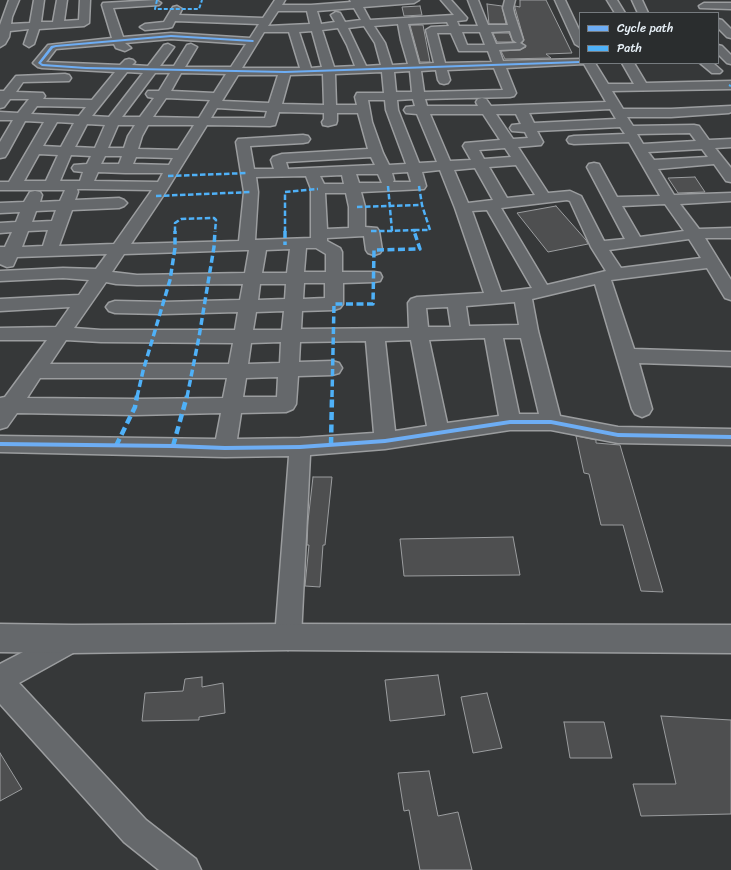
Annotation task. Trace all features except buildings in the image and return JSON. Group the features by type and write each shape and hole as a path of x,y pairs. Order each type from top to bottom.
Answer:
{"main road":[{"path":"0,638 731,639"}],"street":[{"path":"14,0 2,30 58,24 84,23 94,4"},
{"path":"30,44 35,26 39,0"},
{"path":"58,24 62,0"},
{"path":"199,82 207,71 286,18 312,12 335,12 376,3 414,0"},
{"path":"446,0 462,18 457,34 479,94 544,198"},
{"path":"329,77 360,76 448,95 510,93 483,29 473,0"},
{"path":"510,0 508,8 513,28 520,46 530,64"},
{"path":"560,0 576,26 579,40"},
{"path":"612,0 619,12"},
{"path":"637,0 643,12"},
{"path":"94,4 156,3"},
{"path":"376,3 389,22 404,30 431,30"},
{"path":"94,4 116,35 122,47 139,45 177,36 221,39 255,38"},
{"path":"318,189 419,186 414,168 392,110 378,38 367,23 358,6"},
{"path":"704,6 731,6"},
{"path":"199,9 235,15 285,72 307,72 344,82"},
{"path":"312,12 318,28 329,77 331,120 330,122 313,122"},
{"path":"335,12 367,23 389,22"},
{"path":"335,12 318,28 293,29 255,38 164,52 132,93 113,121 86,136 67,151 59,168 30,206 22,227 6,252 0,277 55,273 102,275 116,279 137,280 374,277"},
{"path":"335,12 360,76 362,103 376,153 384,169 388,186"},
{"path":"117,57 139,45 168,25 175,14 208,19 235,15"},
{"path":"221,39 235,15"},
{"path":"197,37 208,19"},
{"path":"719,23 731,35"},
{"path":"457,34 483,29 513,28"},
{"path":"293,29 307,72"},
{"path":"378,38 404,30 431,30 457,34 491,47 520,46"},
{"path":"404,30 415,68 422,110 444,166 463,208 494,298"},
{"path":"431,30 442,67 451,111"},
{"path":"198,58 184,58 139,45 116,35 92,43 54,46 39,63 42,65 65,67 151,70 199,82"},
{"path":"199,82 255,38"},
{"path":"4,410 35,371 83,300 121,248 203,122 255,38"},
{"path":"99,151 86,136 83,119 114,80 125,69 139,45"},
{"path":"125,169 135,136 191,48"},
{"path":"719,49 727,57"},
{"path":"243,142 274,140 301,124 330,110 362,103 387,82 415,68 442,67 470,72 498,65 579,62"},
{"path":"590,64 622,116 670,200 694,234 731,294"},
{"path":"629,64 642,87"},
{"path":"707,64 716,71"},
{"path":"0,154 6,133 22,117 65,67"},
{"path":"95,104 2,98 12,80 23,78 142,81 207,71"},
{"path":"730,110 704,85 695,72 731,71"},
{"path":"274,140 270,122 285,72"},
{"path":"635,74 648,74"},
{"path":"418,89 444,82 459,82"},
{"path":"642,87 731,85"},
{"path":"668,86 676,100 686,112"},
{"path":"543,292 496,204 470,146 555,141 622,116 642,87"},
{"path":"106,91 163,94 274,108 301,124 312,172 318,189 320,239 334,252 334,304 115,307"},
{"path":"654,100 681,129"},
{"path":"392,110 521,110 622,116 681,129 694,129 723,162 731,178"},
{"path":"521,110 536,142"},
{"path":"501,129 530,128 622,116 730,110"},
{"path":"0,116 143,122 270,122"},
{"path":"622,116 706,144 731,143"},
{"path":"5,189 35,150 52,119"},
{"path":"225,448 252,279 251,192 243,142 242,122"},
{"path":"6,133 135,136"},
{"path":"401,135 432,134"},
{"path":"35,150 182,154"},
{"path":"50,250 66,204 92,168 99,151"},
{"path":"282,173 278,160 279,158 308,155 376,153"},
{"path":"343,154 353,187 356,206 357,232"},
{"path":"248,173 414,168 520,161"},
{"path":"649,165 723,162"},
{"path":"594,167 599,247 609,276 627,356 642,409"},
{"path":"59,168 172,169"},
{"path":"5,189 80,184 162,186"},
{"path":"463,208 570,195 596,199 670,200 731,197"},
{"path":"596,199 635,242"},
{"path":"0,208 66,204 119,203"},
{"path":"0,228 58,225"},
{"path":"6,252 298,244 357,232 371,231 374,250"},
{"path":"599,247 694,234 731,233"},
{"path":"4,410 286,404 298,244"},
{"path":"438,432 419,334 416,303 523,296 609,276 712,262"},
{"path":"523,296 529,331 551,422"},
{"path":"0,305 83,300"},
{"path":"456,301 461,333"},
{"path":"0,334 62,333 101,336 291,336 529,331"},
{"path":"493,332 510,422"},
{"path":"375,335 385,441"},
{"path":"627,356 731,358"},
{"path":"35,371 238,371 289,368 332,368"},
{"path":"0,444 225,448 300,447 385,441 510,422 551,422 618,435 731,437"},
{"path":"288,638 300,447"},
{"path":"0,679 73,639"},
{"path":"0,683 135,831 184,870"}],"marked path":[{"path":"157,0 155,9 199,9 202,0"},
{"path":"168,176 248,173"},
{"path":"331,445 334,304 373,304 374,250 420,249 414,230 392,231 388,186"},
{"path":"414,230 430,230 422,205 419,186"},
{"path":"285,245 285,192 318,189"},
{"path":"156,196 251,192"},
{"path":"357,207 422,205"},
{"path":"116,446 135,407 143,371 170,280 175,248 175,223 181,219 214,218 216,220 214,247 199,337 185,406 173,446"},
{"path":"371,231 392,231"}],"cycle path":[{"path":"253,41 171,36 56,46 52,47 39,63 42,65 86,68 285,72 579,62"},
{"path":"0,444 225,448 300,447 385,441 510,422 551,422 618,435 731,437"}]}
